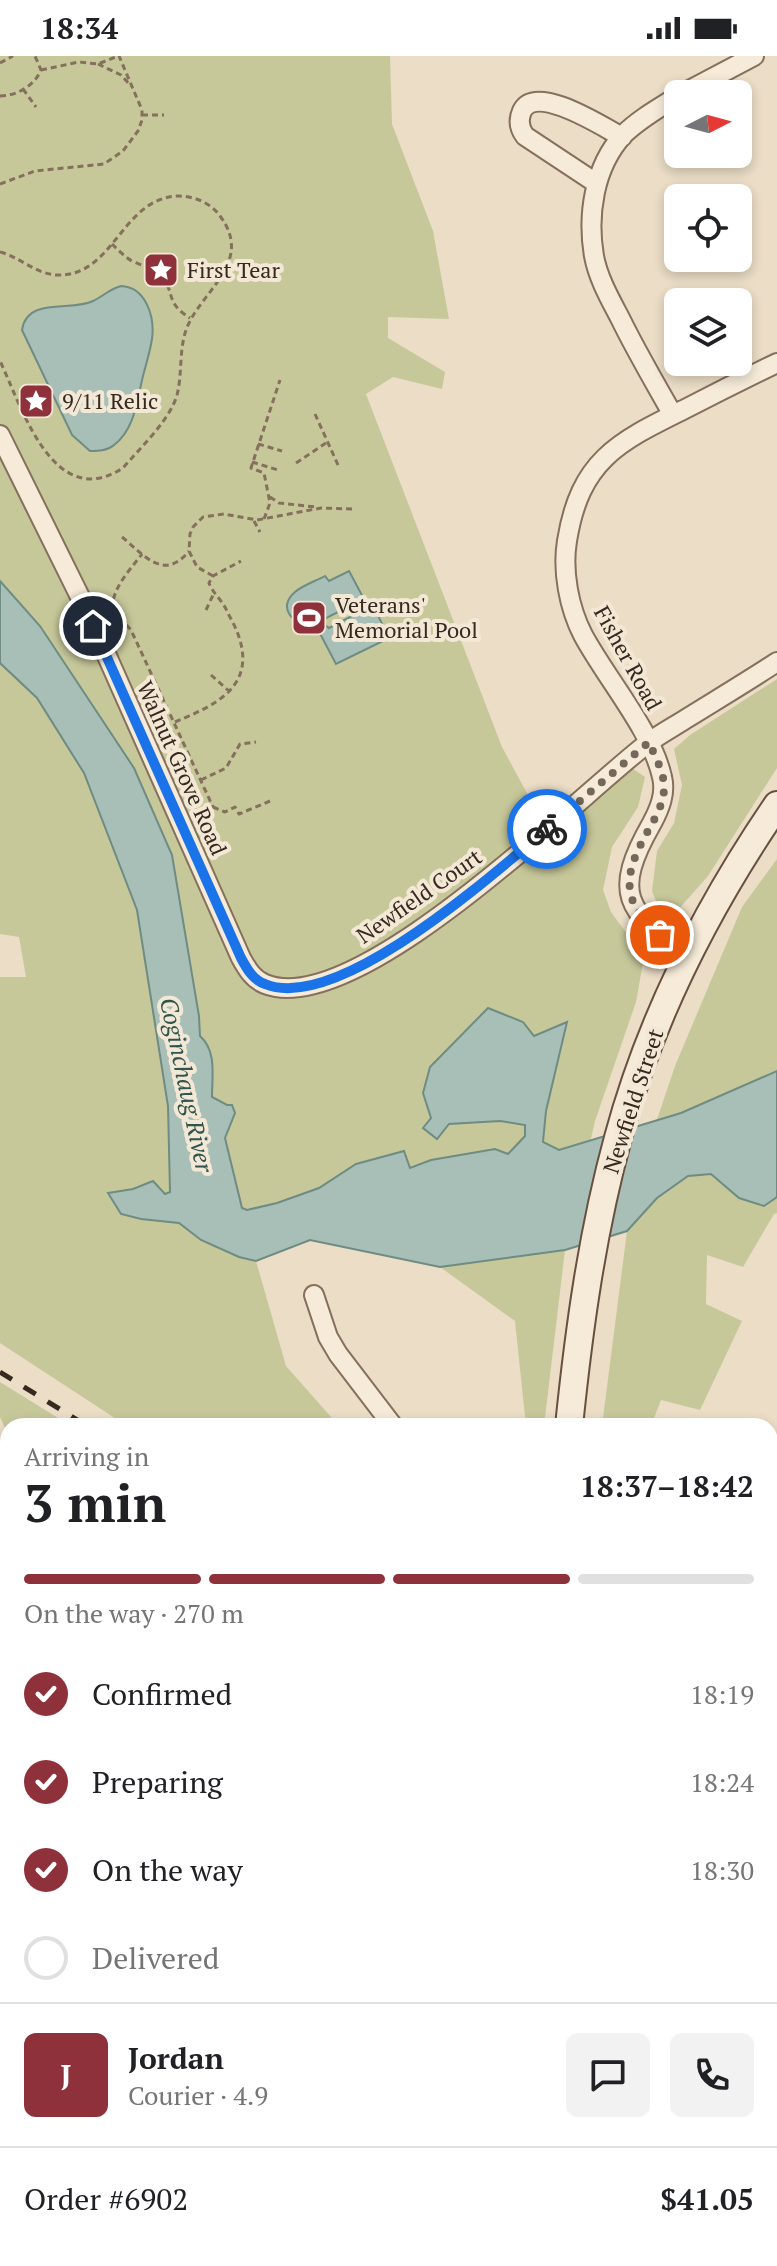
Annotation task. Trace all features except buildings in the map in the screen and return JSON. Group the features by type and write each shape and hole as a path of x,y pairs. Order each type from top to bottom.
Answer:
{"main road":[{"name":"Newfield Street","path":"570,1418 579,1331 601,1204 641,1064 688,955 722,892 777,805"}],"street":[{"path":"708,80 754,56"},
{"path":"596,183 525,136 519,123 523,110 536,102 556,103 622,137"},
{"path":"664,105 640,120 622,137 607,159 596,183 593,234 594,257 600,276 673,415"},
{"name":"Fisher Road","path":"688,955 646,922 634,904 628,887 635,853 657,813 664,789 661,771 649,742 581,632 568,589 565,548 574,508 593,471 622,442 777,363"},
{"name":"Walnut Grove Road","path":"0,435 93,626 241,958 251,975 265,984"},
{"name":"Newfield Court","path":"265,984 287,989 306,987 328,981 383,953 486,881 649,742 777,662"},
{"path":"314,1295 319,1316 333,1345 387,1418"}],"path":[{"path":"0,63 13,56"},
{"path":"0,96 23,89 37,78 41,70 35,56"},
{"path":"0,184 35,171 104,164 133,141 142,115 140,97 118,56 98,64"},
{"path":"41,70 79,62 98,64 121,75 140,97"},
{"path":"23,89 36,107"},
{"path":"142,115 164,115"},
{"path":"0,252 41,272 64,275 80,272 105,254 139,212 164,198 185,196 196,198 218,213 230,237 231,247 228,266 192,318 183,344 174,403 123,468 105,477 74,477 56,464 40,445 0,361"},
{"path":"112,244 128,258 151,267 163,276 174,305 192,318"},
{"path":"264,519 270,497 263,471 251,468 280,380"},
{"path":"315,414 338,465"},
{"path":"296,463 328,442"},
{"path":"258,444 282,451"},
{"path":"252,462 278,470"},
{"path":"270,497 279,503 352,509"},
{"path":"213,576 197,567 189,551 190,534 203,517 216,513 254,520 321,508"},
{"path":"254,520 260,532"},
{"path":"122,537 153,562 163,566 174,563 189,551"},
{"path":"112,619 111,602 115,591 142,554"},
{"path":"174,722 208,708 230,691 240,672 242,651 238,633 220,597 209,583 213,576 241,561"},
{"path":"206,610 214,593"},
{"path":"93,626 121,619 131,630 213,807"},
{"path":"211,675 230,691"},
{"path":"201,780 226,768 240,744 256,742"},
{"path":"204,810 213,807 225,812 235,807 239,814 270,801"}],"green space":[{"path":"0,56 390,56 392,124 433,231 449,319 388,317 388,338 445,372 442,389 393,377 366,394 502,747 542,821 617,758 645,777 638,807 612,847 603,890 611,912 644,957 636,1002 595,1121 565,1250 545,1418 525,1418 515,1321 440,1267 310,1240 256,1261 286,1366 332,1418 115,1418 0,1343 0,977 26,977 19,937 0,934"},
{"path":"777,679 777,768 708,876 669,920 659,908 652,891 657,851 674,823 682,785 674,749 690,735"},
{"path":"777,859 777,1213 743,1267 707,1255 706,1304 742,1321 700,1410 661,1400 654,1418 603,1418 627,1231 641,1167 675,1066 742,907"},
{"path":"0,1382 58,1418 0,1418"}],"water":[{"path":"121,286 143,297 152,322 151,344 127,431 111,447 90,451 72,435 22,330 26,319 41,309 84,304"},
{"name":"Veterans' Memorial Pool","path":"349,571 364,599 325,619 325,625 329,628 373,605 389,638 336,664 315,624 300,623 294,619 287,610 287,604 295,592 306,585 325,576 329,581"},
{"name":"Coginchaug River","path":"0,581 40,626 134,768 172,855 200,1036 211,1056 212,1097 232,1105 235,1113 225,1138 242,1208 247,1210 277,1203 319,1188 356,1164 404,1151 410,1168 431,1160 495,1149 508,1154 525,1136 525,1125 500,1121 449,1124 437,1139 423,1128 431,1118 423,1093 430,1067 488,1008 523,1022 534,1036 567,1022 546,1111 543,1142 559,1150 681,1113 777,1071 777,1197 764,1206 739,1198 711,1174 688,1176 657,1198 627,1231 565,1250 440,1267 310,1240 256,1261 201,1240 179,1223 121,1214 108,1193 133,1189 153,1181 165,1194 170,1192 168,1106 137,910 84,773 37,698 0,663"}],"railway":[{"path":"0,1372 74,1418"}],"way so far":[{"path":"547,829 649,742 661,771 663,797 635,853 628,887 634,904 646,922 660,935"}],"place":[{"name":"First Tear","path":"161,270"},
{"name":"9/11 Relic","path":"36,401"},
{"name":"Veterans' Memorial Pool","path":"309,618"}],"route":[{"path":"93,626 241,958 251,975 265,984 287,989 306,987 355,969 452,907 547,829"}]}
